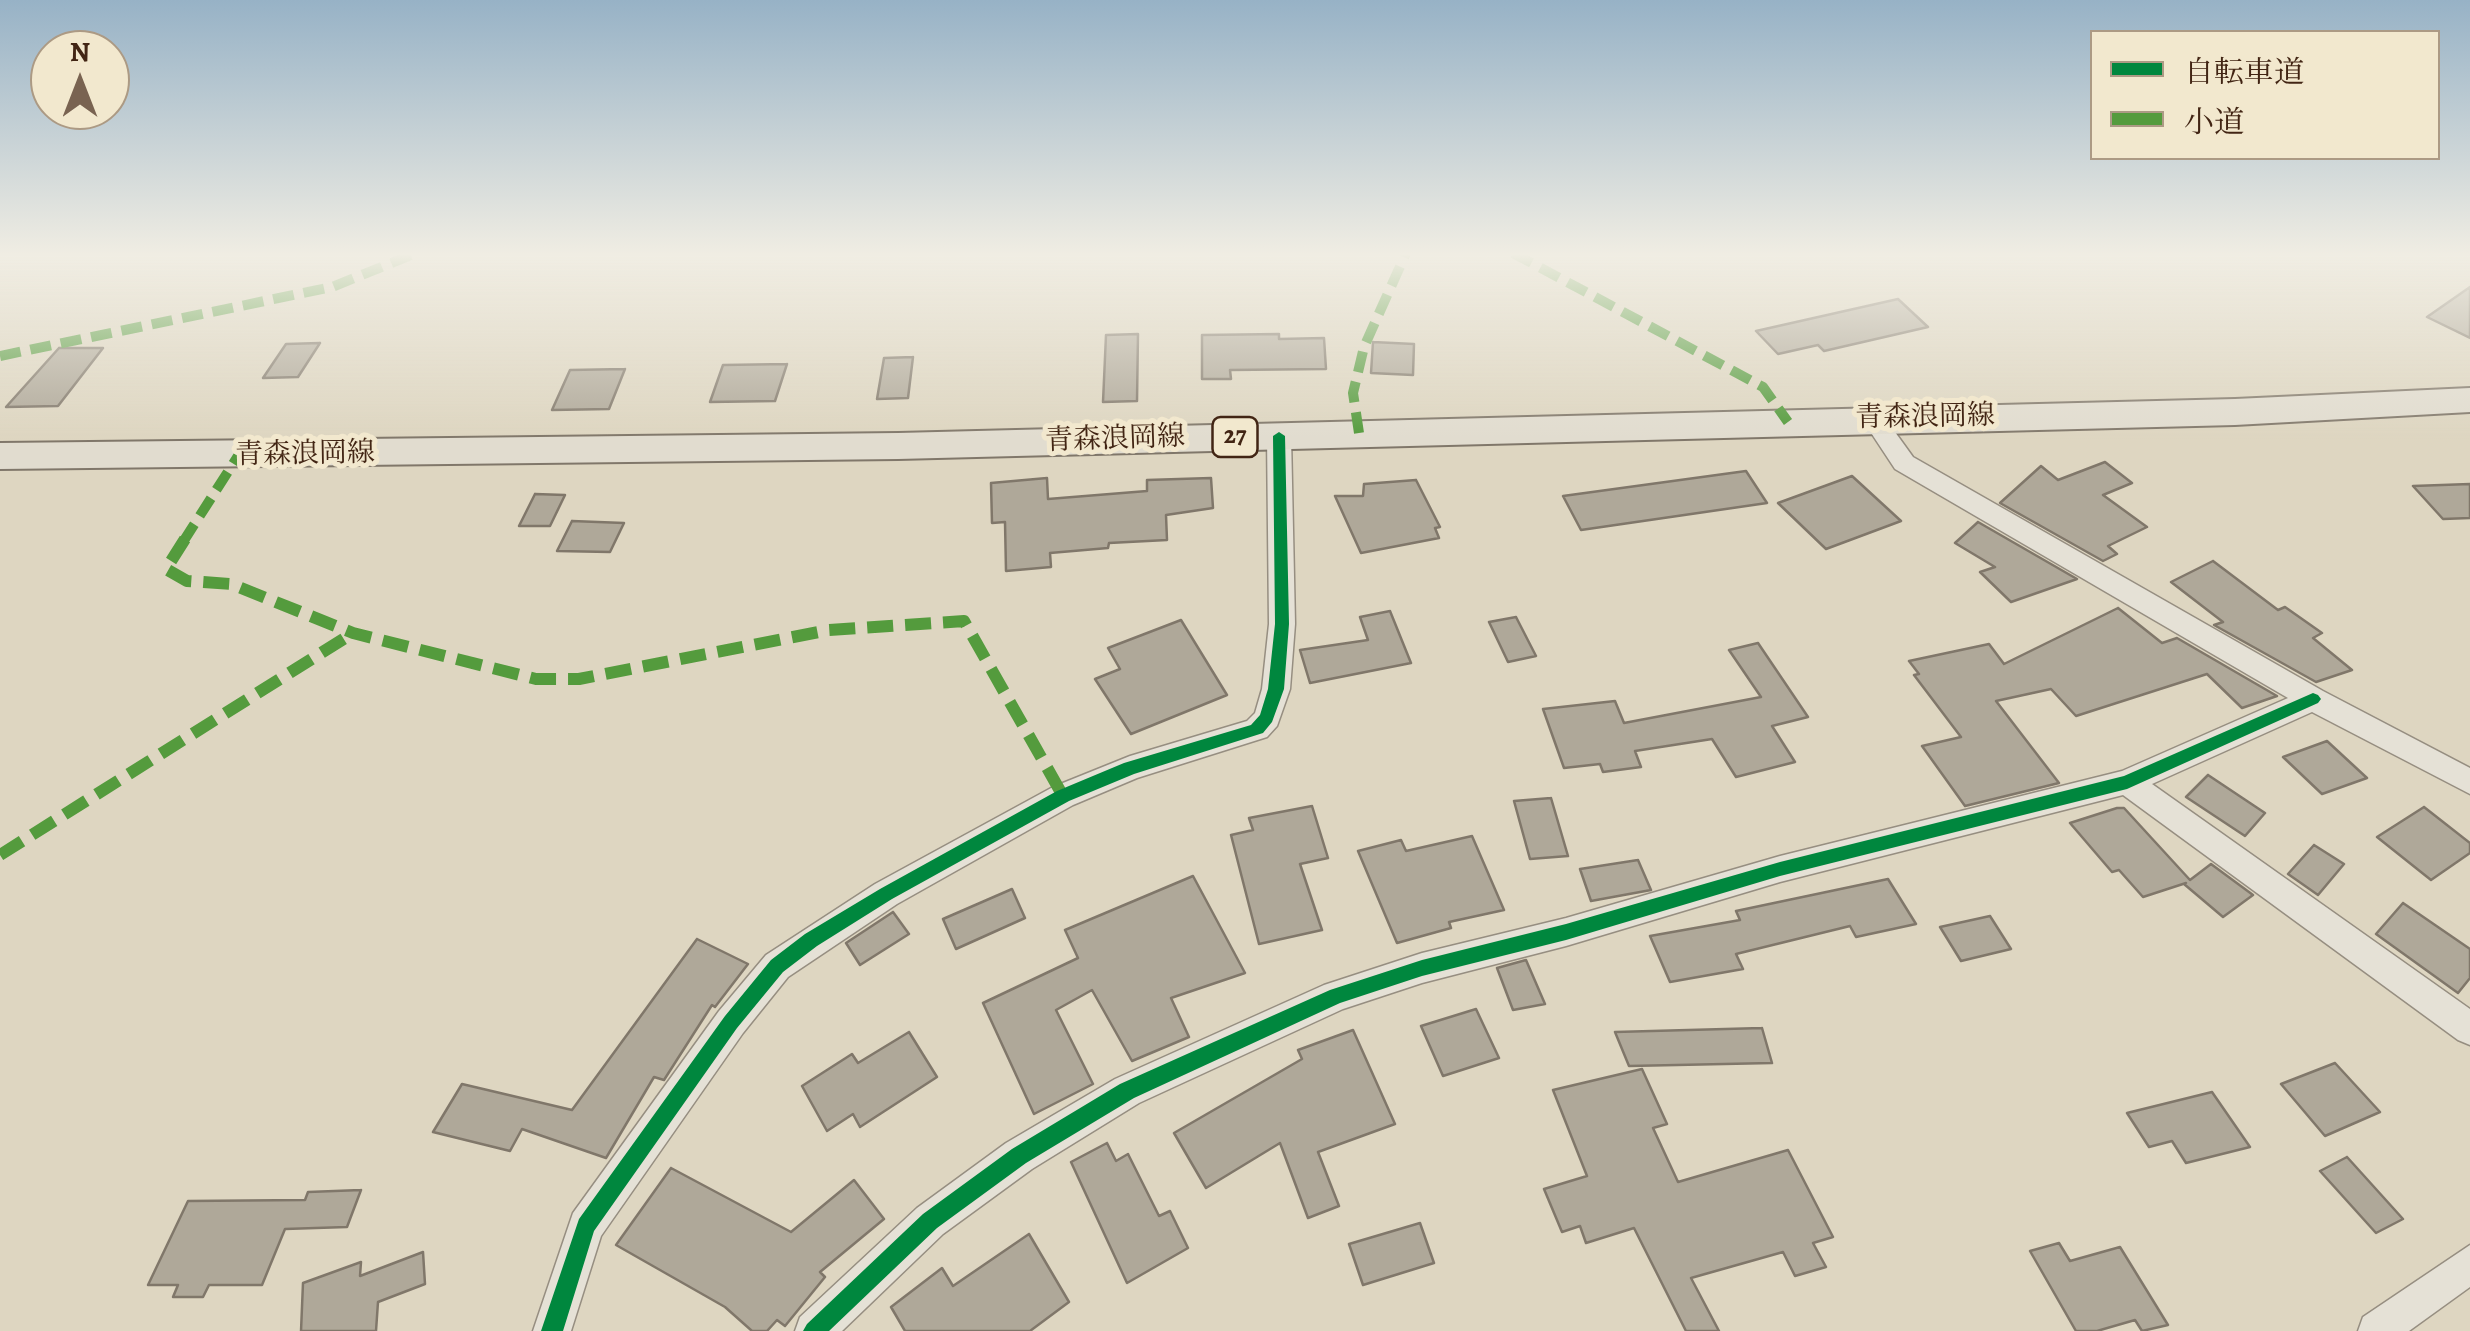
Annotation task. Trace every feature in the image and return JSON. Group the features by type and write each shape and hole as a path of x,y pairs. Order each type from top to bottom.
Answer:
{"main road":[{"name":"青森浪岡線","path":"0,456 257,456 1279,436 2234,412 2470,400"}],"street":[{"path":"1874,419 1904,463 2313,699 2470,782"},
{"path":"552,1331 586,1226 731,1022 777,966 810,940 886,894 1063,796 1130,768 1256,729 1267,718 1276,688 1282,624 1279,436"},
{"path":"814,1331 930,1221 1019,1156 1126,1091 1336,996 1422,968 1566,932 1780,869 2127,782 2313,699"},
{"path":"2127,782 2470,1029"},
{"path":"2378,1331 2470,1264"}],"building":[{"path":"1826,315 1915,315 1928,327 1824,351 1818,345 1778,354 1756,331"},
{"path":"2470,315 2470,338 2427,317"},
{"path":"1138,334 1137,401 1103,402 1106,335"},
{"path":"1279,334 1279,339 1324,338 1326,369 1230,370 1231,379 1202,379 1202,335"},
{"path":"1373,342 1414,344 1413,375 1371,373"},
{"path":"320,343 298,377 263,378 286,344"},
{"path":"59,348 103,348 58,406 6,407"},
{"path":"913,357 908,398 877,399 884,358"},
{"path":"787,364 775,401 710,402 723,365"},
{"path":"625,369 609,409 552,410 570,370"},
{"path":"2105,462 2132,483 2103,495 2147,527 2108,546 2117,554 2103,561 2000,503 2041,466 2058,480"},
{"path":"1746,471 1767,503 1581,530 1563,496"},
{"path":"1852,476 1901,521 1826,549 1778,503"},
{"path":"1047,478 1048,499 1147,491 1147,480 1211,478 1213,508 1166,515 1167,540 1109,543 1108,548 1050,553 1051,567 1006,571 1005,522 992,523 991,483"},
{"path":"1416,480 1440,527 1435,528 1439,538 1361,553 1335,496 1363,496 1364,484"},
{"path":"2470,484 2470,518 2443,519 2413,486"},
{"path":"535,494 565,495 550,526 519,526"},
{"path":"572,521 624,523 610,552 557,551"},
{"path":"1978,522 2077,579 2011,602 1980,572 1995,567 1955,543"},
{"path":"2213,561 2278,610 2285,607 2322,633 2313,638 2352,670 2316,682 2214,625 2223,622 2171,582"},
{"path":"2118,608 2162,643 2177,638 2277,696 2242,708 2207,674 2076,716 2051,689 1996,701 2059,783 1965,806 1922,746 1961,737 1914,675 1919,674 1909,661 1989,644 2004,664"},
{"path":"1390,611 1411,663 1310,683 1300,650 1368,640 1360,617"},
{"path":"1516,617 1536,656 1508,662 1489,622"},
{"path":"1181,620 1227,695 1131,734 1095,679 1120,669 1108,648"},
{"path":"1758,643 1808,717 1772,726 1795,762 1736,777 1712,739 1635,751 1641,767 1603,772 1600,764 1564,768 1543,709 1615,701 1624,723 1761,697 1729,650"},
{"path":"2327,741 2367,778 2322,794 2283,757"},
{"path":"2208,775 2265,813 2245,836 2186,797"},
{"path":"1551,798 1568,856 1530,859 1514,801"},
{"path":"1312,806 1328,858 1300,864 1322,930 1259,944 1231,835 1253,830 1249,818"},
{"path":"2424,807 2470,843 2470,853 2431,880 2377,837"},
{"path":"2124,808 2190,880 2211,864 2253,895 2223,917 2186,883 2143,897 2119,870 2112,872 2070,823"},
{"path":"1472,836 1504,910 1449,922 1451,928 1397,943 1358,851 1401,840 1406,851"},
{"path":"2314,845 2344,864 2318,895 2288,874"},
{"path":"1638,860 1651,890 1591,901 1580,869"},
{"path":"1193,876 1245,973 1171,998 1189,1037 1132,1061 1092,990 1056,1010 1093,1084 1034,1114 983,1003 1078,958 1065,930"},
{"path":"1888,879 1916,924 1856,937 1850,926 1736,954 1743,969 1670,982 1650,936 1740,920 1736,911"},
{"path":"1012,889 1025,918 956,949 943,919"},
{"path":"2403,903 2470,949 2470,978 2458,993 2376,934"},
{"path":"893,912 909,934 860,965 846,943"},
{"path":"1990,916 2011,949 1961,961 1940,927"},
{"path":"697,939 748,964 715,1007 712,1005 664,1080 654,1077 606,1158 522,1129 510,1151 433,1132 462,1084 572,1110"},
{"path":"1526,960 1545,1004 1513,1010 1497,968"},
{"path":"1476,1009 1499,1058 1443,1076 1421,1026"},
{"path":"1762,1028 1772,1063 1629,1066 1615,1032"},
{"path":"1353,1030 1395,1124 1318,1152 1339,1206 1308,1218 1280,1143 1206,1188 1174,1133 1302,1059 1298,1050"},
{"path":"909,1032 937,1077 860,1127 853,1114 827,1131 802,1086 852,1054 858,1063"},
{"path":"2335,1063 2380,1112 2325,1136 2281,1084"},
{"path":"1642,1069 1667,1124 1653,1128 1678,1182 1788,1150 1833,1237 1813,1243 1826,1267 1795,1276 1783,1252 1691,1278 1719,1331 1686,1331 1634,1228 1586,1243 1580,1226 1562,1232 1544,1189 1587,1176 1553,1090"},
{"path":"2212,1092 2250,1147 2186,1163 2172,1141 2149,1147 2127,1113"},
{"path":"1107,1143 1116,1161 1128,1154 1159,1216 1170,1211 1188,1248 1127,1283 1071,1162"},
{"path":"2347,1157 2403,1219 2376,1233 2320,1171"},
{"path":"671,1168 791,1232 854,1180 884,1219 820,1272 825,1277 785,1326 777,1320 767,1331 752,1331 725,1307 616,1245"},
{"path":"361,1190 347,1227 285,1229 262,1285 209,1285 203,1297 173,1297 178,1285 148,1285 188,1201 305,1200 308,1192"},
{"path":"1420,1223 1434,1263 1363,1285 1349,1244"},
{"path":"1029,1234 1069,1302 1030,1331 905,1331 891,1307 942,1268 953,1286"},
{"path":"2059,1243 2070,1261 2120,1247 2168,1325 2142,1331 2135,1320 2097,1331 2076,1331 2030,1251"},
{"path":"423,1252 425,1284 378,1302 376,1331 301,1331 303,1283 361,1262 360,1276"}],"marked path":[{"path":"0,356 197,315"},
{"path":"1359,433 1353,393 1364,347 1378,315"},
{"path":"1629,315 1763,387 1788,422"},
{"path":"238,456 166,569 187,581 231,584 353,633 536,679 579,679 829,630 964,621 1063,796"},
{"path":"0,855 353,633"}],"cycle path":[{"path":"552,1331 586,1226 731,1022 777,966 886,894 1063,796 1130,768 1257,729 1267,718 1276,689 1282,624 1279,436"},
{"path":"814,1331 930,1221 1019,1156 1127,1091 1336,996 1422,968 1566,932 1780,869 2127,782 2313,699"}]}
